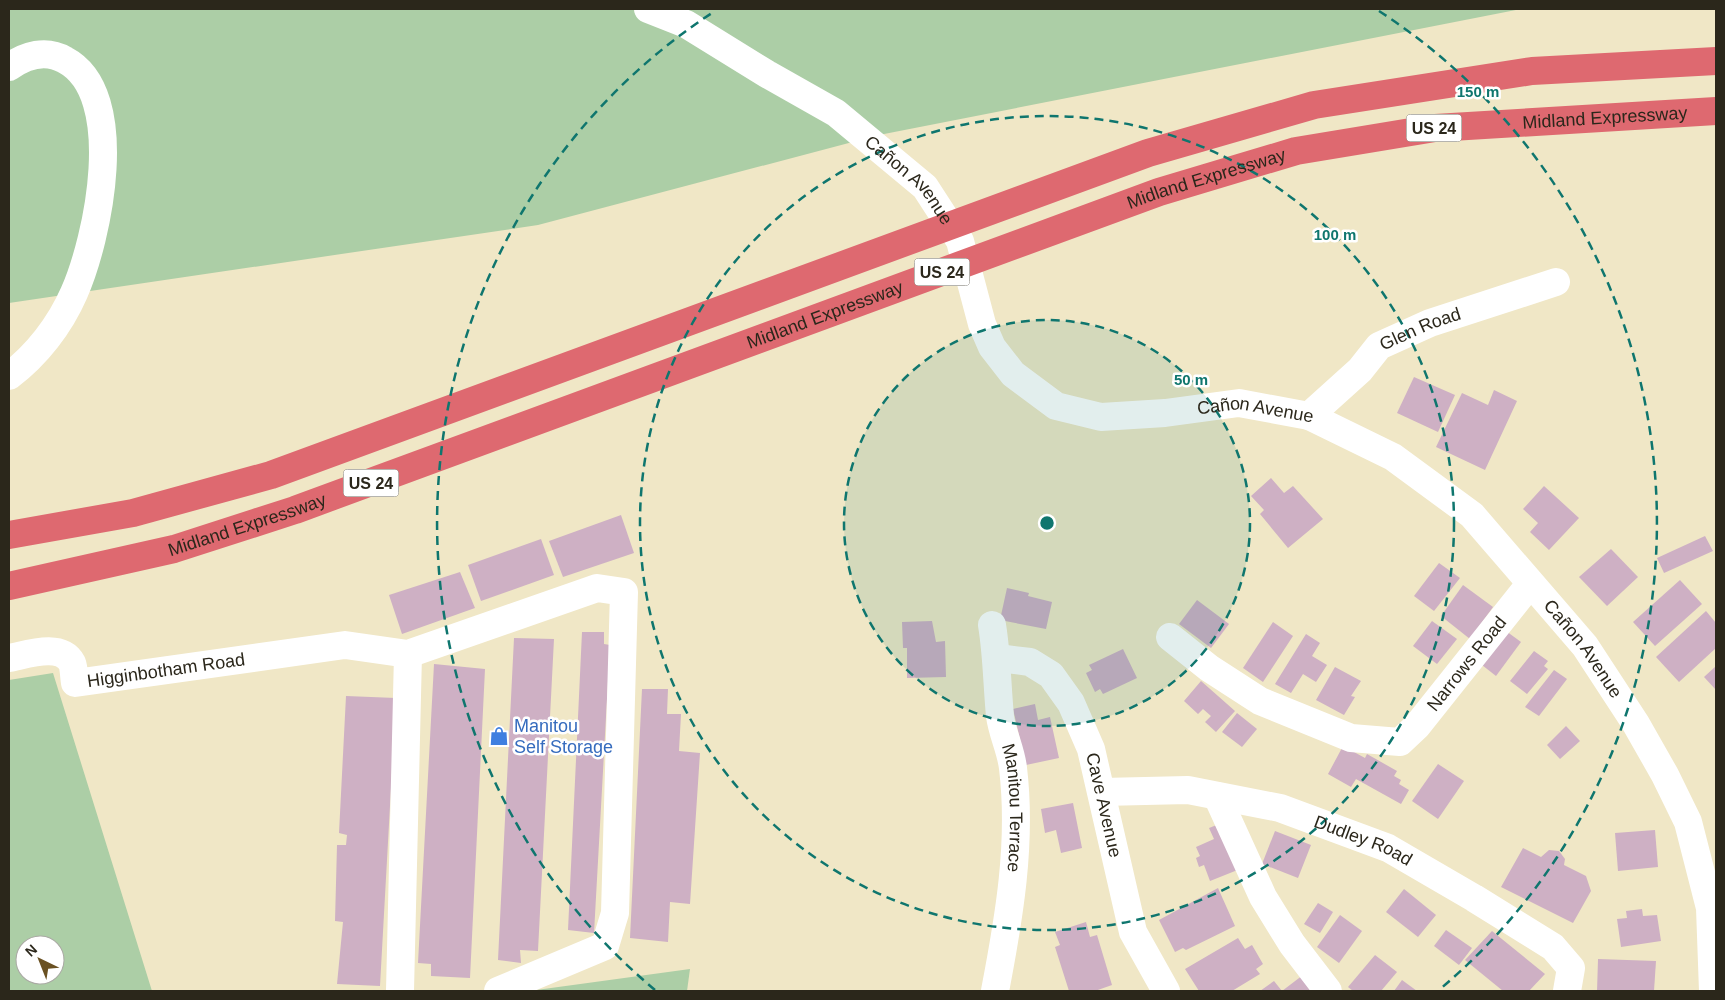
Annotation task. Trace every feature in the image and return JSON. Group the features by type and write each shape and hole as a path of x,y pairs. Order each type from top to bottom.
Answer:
{"highway":[{"name":"US 24","path":"9,535 132,513 271,475 714,314 1148,153 1314,105 1532,71 1716,61"},
{"name":"Midland Expressway","path":"9,586 174,549 295,510 1159,192 1296,151 1435,128 1716,111"}],"street":[{"name":"Cañon Avenue","path":"648,9 686,24 767,74 836,112 926,187 960,241 982,324 992,347 1013,374 1056,406 1101,417 1165,413 1239,403 1309,416 1393,457 1472,515 1585,646 1636,724 1665,775 1688,822 1710,908 1713,991"},
{"path":"9,67 29,55 54,54 72,64 86,77 96,97 102,123 103,160 90,248 74,293 50,335 9,376"},
{"name":"Glen Road","path":"1309,416 1360,370 1379,346 1430,323 1556,282"},
{"name":"Narrows Road","path":"1170,637 1209,668 1260,701 1351,738 1400,742 1416,726 1530,584"},
{"path":"400,991 408,654 597,588 624,592 615,913 605,946 498,991"},
{"name":"Manitou Terrace","path":"992,625 998,658 1000,718 1013,767 1015,843 1010,913 995,991"},
{"name":"Higginbotham Road","path":"9,658 46,652 60,652 72,662 75,683 345,645 408,654"},
{"name":"Cave Avenue","path":"998,658 1030,662 1051,675 1071,704 1091,748 1133,932 1166,991"},
{"name":"Dudley Road","path":"1102,792 1188,790 1280,808 1388,848 1553,947 1571,968 1567,991"},
{"path":"1217,796 1263,897 1292,944 1328,991"}],"green space":[{"path":"9,9 1521,9 879,135 538,225 9,303"},
{"path":"53,673 152,991 9,991 9,680"},
{"path":"690,969 687,991 529,991"}],"building":[{"path":"1414,377 1455,395 1438,432 1397,413"},
{"path":"1494,390 1517,401 1485,470 1436,447 1462,393 1488,405"},
{"path":"1271,478 1284,493 1293,486 1323,519 1288,548 1260,514 1264,510 1251,496"},
{"path":"1544,486 1579,518 1549,550 1530,532 1538,523 1523,509"},
{"path":"621,515 634,553 563,577 549,541"},
{"path":"1705,536 1713,551 1664,573 1657,558"},
{"path":"541,539 554,575 481,601 468,565"},
{"path":"1611,549 1638,577 1607,606 1579,577"},
{"path":"1439,563 1460,578 1434,611 1414,596"},
{"path":"460,572 475,608 402,634 389,595"},
{"path":"1680,580 1702,604 1655,646 1633,622"},
{"path":"1463,585 1493,607 1470,639 1441,616"},
{"path":"1007,588 1029,593 1028,596 1052,602 1046,629 1000,620"},
{"path":"1197,600 1229,624 1211,648 1179,624"},
{"path":"1706,611 1716,623 1716,648 1679,682 1656,657"},
{"path":"932,621 936,642 945,641 946,677 907,678 907,648 903,648 902,622"},
{"path":"1432,621 1457,639 1437,664 1413,646"},
{"path":"1273,622 1293,636 1263,682 1243,668"},
{"path":"1506,631 1521,642 1496,676 1482,665"},
{"path":"582,632 604,632 604,644 610,645 594,933 568,930"},
{"path":"1306,634 1320,643 1312,656 1327,665 1316,682 1303,674 1291,693 1275,684"},
{"path":"514,638 554,639 538,951 520,950 521,963 498,960"},
{"path":"1123,649 1137,678 1103,694 1100,689 1095,692 1086,673 1092,670 1089,665"},
{"path":"1534,651 1548,661 1544,666 1548,669 1527,694 1510,681"},
{"path":"434,664 485,669 470,978 431,976 431,964 418,963"},
{"path":"1716,666 1716,690 1704,677"},
{"path":"1335,667 1361,681 1351,696 1355,697 1344,715 1316,700"},
{"path":"1554,670 1567,679 1539,716 1525,707"},
{"path":"1201,681 1235,711 1216,732 1205,722 1211,716 1203,709 1198,714 1184,701"},
{"path":"642,689 668,689 667,714 681,714 679,751 700,753 690,904 670,902 668,942 630,938"},
{"path":"346,696 396,698 380,986 337,984 343,922 335,921 337,845 346,845 347,835 339,833"},
{"path":"1035,704 1038,720 1050,717 1059,758 1026,765 1013,709"},
{"path":"1237,713 1257,729 1242,747 1222,732"},
{"path":"1566,726 1580,741 1560,759 1547,745"},
{"path":"1343,746 1365,758 1367,754 1397,771 1394,776 1401,780 1399,784 1409,790 1401,804 1356,779 1351,787 1328,774"},
{"path":"1438,764 1464,781 1438,819 1412,801"},
{"path":"1073,803 1082,848 1061,853 1056,830 1045,833 1041,809"},
{"path":"1227,821 1245,867 1210,881 1204,865 1199,867 1196,858 1200,856 1196,847 1214,839 1209,828"},
{"path":"1655,830 1658,867 1618,871 1615,833"},
{"path":"1275,831 1311,845 1298,878 1262,864"},
{"path":"1523,848 1541,857 1549,850 1559,851 1565,859 1564,865 1586,876 1591,891 1573,923 1501,887"},
{"path":"1218,888 1235,926 1186,950 1183,948 1175,952 1159,920"},
{"path":"1404,889 1436,915 1418,937 1386,912"},
{"path":"1318,903 1333,912 1320,933 1304,924"},
{"path":"1642,909 1643,916 1657,915 1661,941 1621,947 1617,919 1627,918 1626,911"},
{"path":"1340,915 1362,931 1339,963 1317,947"},
{"path":"1086,922 1090,937 1097,935 1112,985 1095,991 1069,991 1055,947 1060,945 1055,932"},
{"path":"1446,930 1472,948 1459,965 1434,946"},
{"path":"1492,931 1545,974 1529,991 1503,991 1465,960"},
{"path":"1238,938 1245,949 1252,945 1263,964 1256,969 1260,974 1232,991 1199,991 1185,969"},
{"path":"1375,955 1397,972 1381,991 1353,991 1348,987"},
{"path":"1598,959 1656,961 1654,991 1597,991"},
{"path":"1303,975 1315,991 1282,991"},
{"path":"1402,980 1417,991 1394,991"},
{"path":"1274,981 1282,991 1260,991"}],"place":[{"name":"Manitou Self Storage","path":"499,736"}]}
